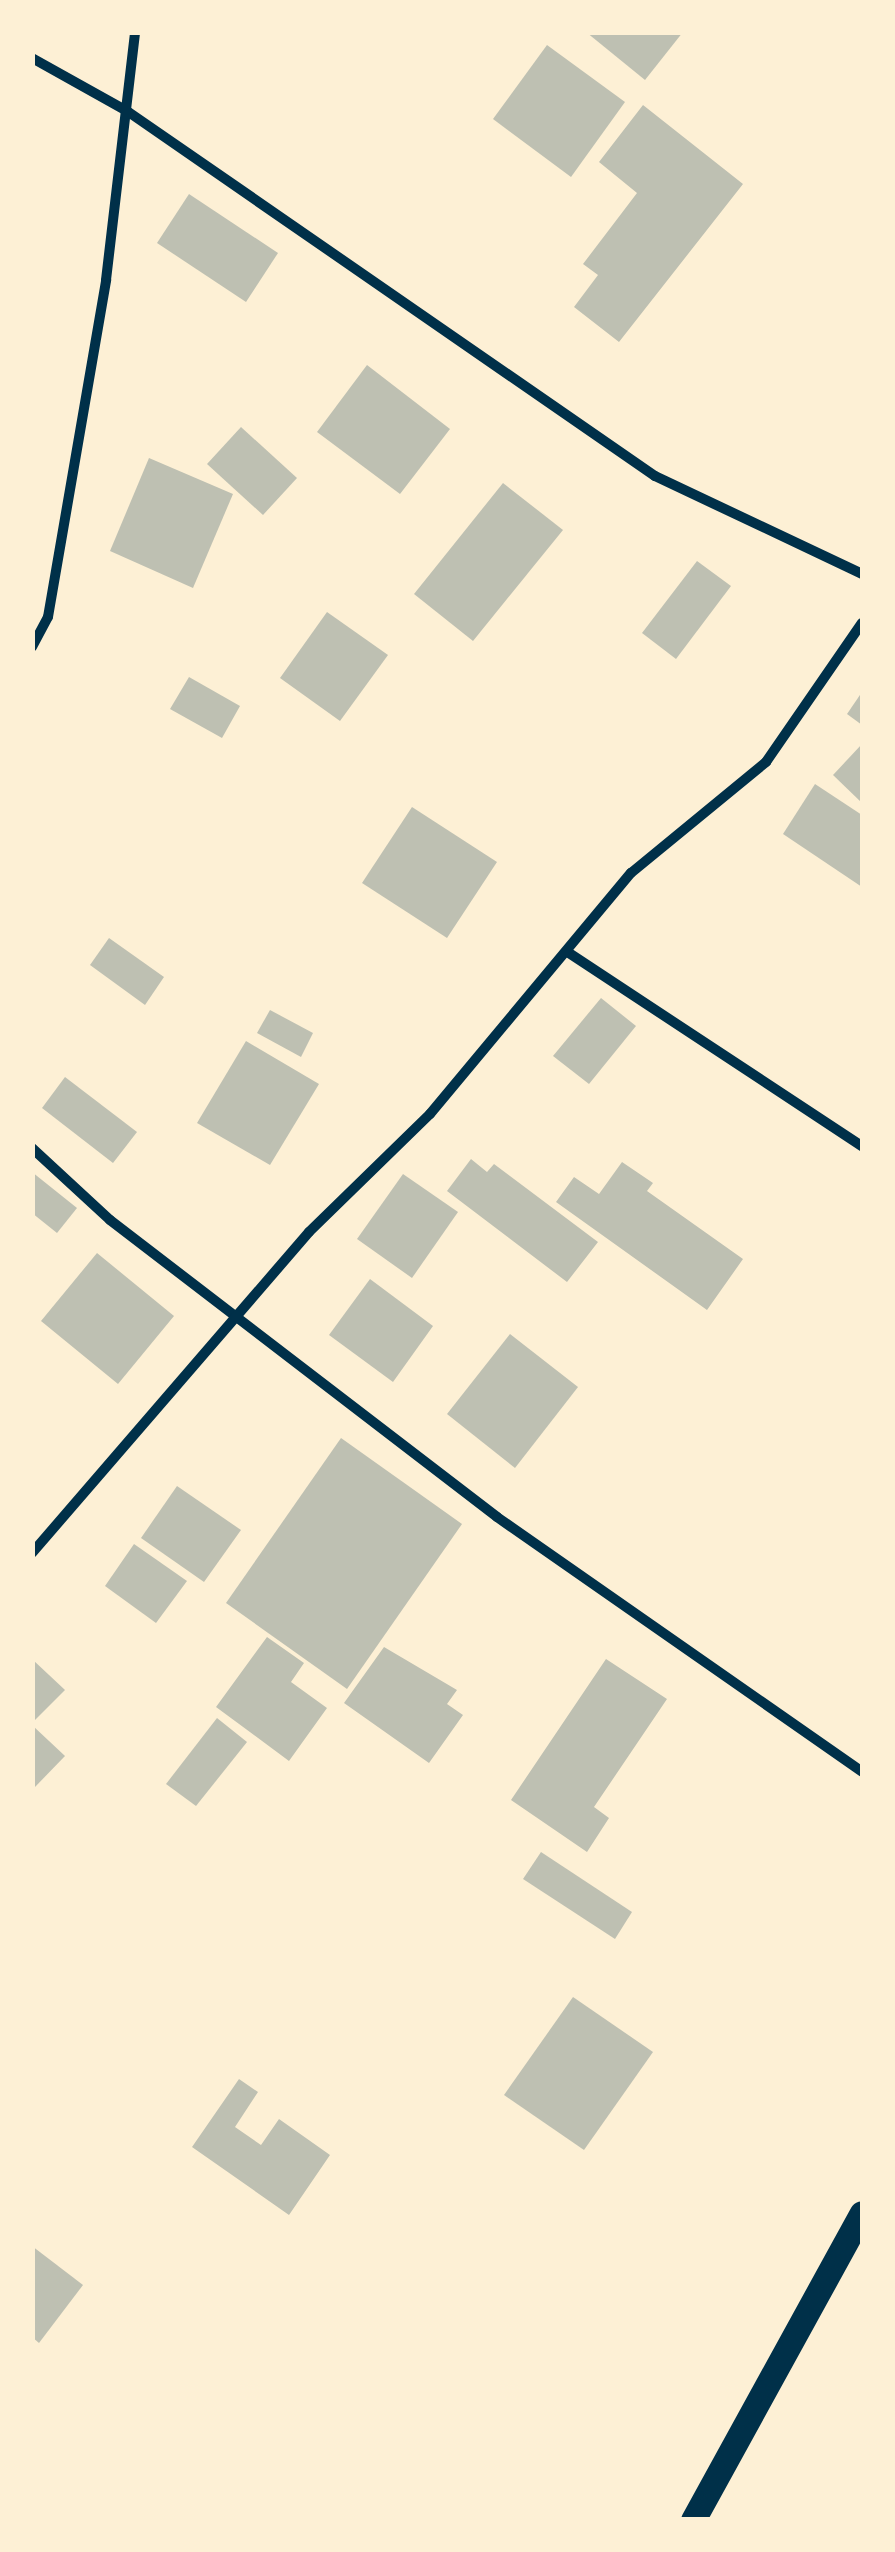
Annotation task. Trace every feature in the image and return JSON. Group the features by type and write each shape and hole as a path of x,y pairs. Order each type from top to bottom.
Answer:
{"main road":[{"path":"701,2516 862,2213"}],"street":[{"path":"32,647 48,618 127,111 135,32"},
{"path":"32,58 127,111 656,476 862,574"},
{"path":"32,1553 569,954 631,873 766,762 862,624"},
{"path":"569,954 862,1146"},
{"path":"32,1148 239,1318 496,1517 862,1772"}],"building":[{"path":"586,32 683,32 645,80"},
{"path":"547,45 625,102 571,177 493,119"},
{"path":"643,105 743,184 619,342 574,307 598,275 583,264 637,193 599,162"},
{"path":"189,194 278,253 246,302 157,243"},
{"path":"367,365 450,429 400,494 317,432"},
{"path":"241,427 297,478 263,515 207,464"},
{"path":"149,458 233,494 193,588 110,551"},
{"path":"503,483 563,530 473,641 414,594"},
{"path":"697,561 731,586 676,659 642,633"},
{"path":"327,612 388,655 340,721 280,678"},
{"path":"189,677 240,706 222,738 170,709"},
{"path":"862,692 862,725 847,714"},
{"path":"862,744 862,803 833,775"},
{"path":"815,784 862,815 862,887 783,834"},
{"path":"412,807 497,862 447,938 362,883"},
{"path":"109,938 164,977 145,1005 90,965"},
{"path":"601,998 636,1026 589,1084 553,1056"},
{"path":"270,1010 313,1033 301,1057 257,1033"},
{"path":"246,1041 319,1084 270,1165 197,1123"},
{"path":"65,1077 137,1132 113,1163 42,1108"},
{"path":"471,1159 487,1172 494,1164 598,1242 567,1282 447,1191"},
{"path":"622,1162 653,1183 647,1191 743,1259 707,1310 556,1202 574,1177 599,1194"},
{"path":"32,1172 77,1208 57,1233 32,1213"},
{"path":"403,1174 458,1212 412,1278 357,1239"},
{"path":"97,1253 174,1316 118,1384 41,1321"},
{"path":"370,1279 433,1326 393,1382 329,1335"},
{"path":"510,1334 578,1387 515,1468 447,1414"},
{"path":"341,1438 462,1524 347,1689 226,1603"},
{"path":"177,1486 241,1530 204,1582 141,1538"},
{"path":"134,1544 187,1581 156,1623 105,1586"},
{"path":"267,1637 304,1663 291,1682 327,1708 289,1761 216,1707"},
{"path":"384,1647 457,1690 447,1704 463,1715 429,1763 344,1703"},
{"path":"32,1659 65,1690 32,1723"},
{"path":"606,1659 667,1699 594,1807 609,1818 587,1852 511,1800"},
{"path":"217,1718 247,1742 196,1806 166,1784"},
{"path":"32,1725 65,1756 34,1788 32,1787"},
{"path":"541,1852 632,1912 615,1939 523,1879"},
{"path":"573,1997 653,2052 584,2150 504,2095"},
{"path":"239,2079 258,2092 235,2127 261,2145 279,2119 330,2155 289,2215 192,2147"},
{"path":"32,2246 83,2285 39,2343 32,2337"}]}
